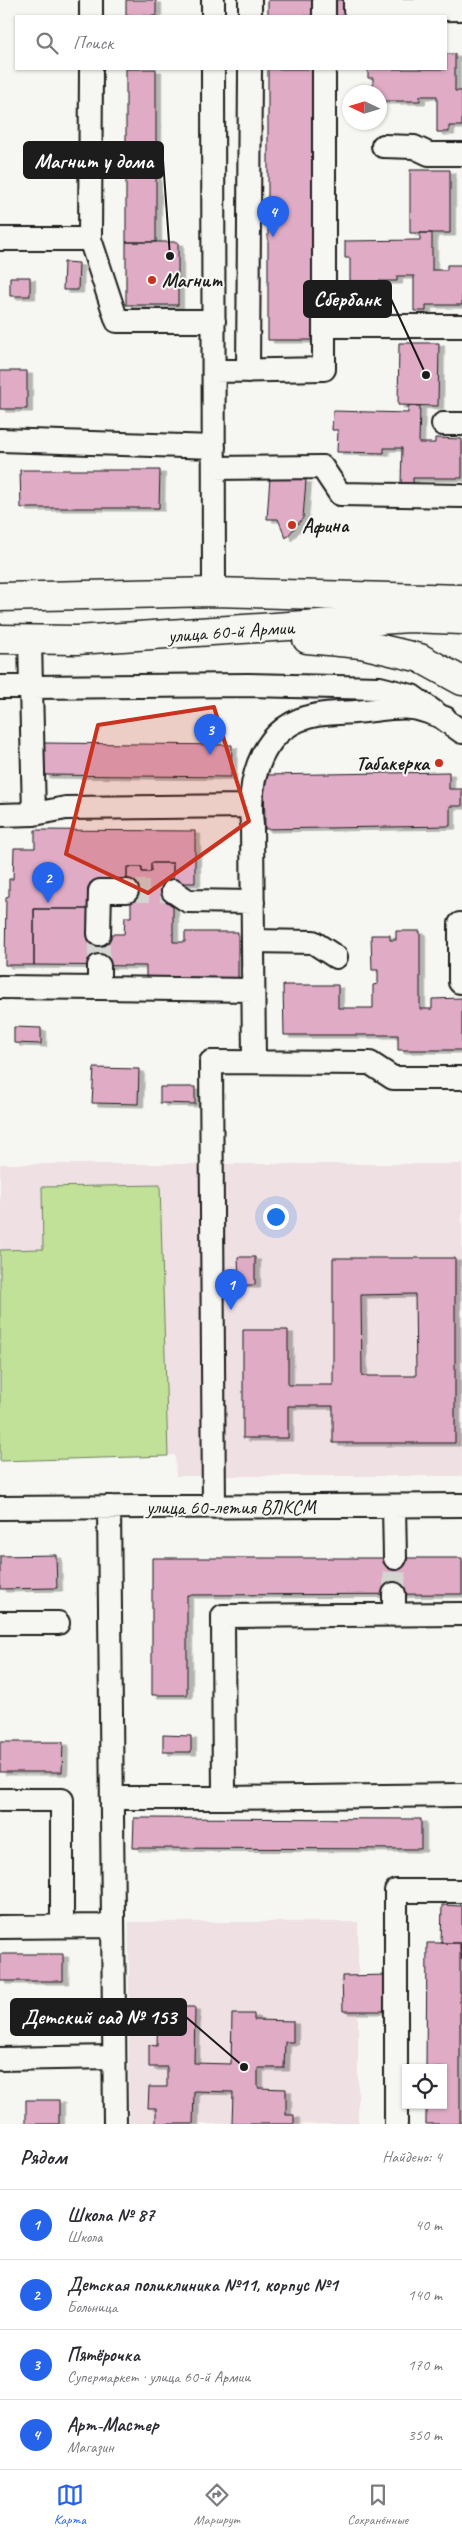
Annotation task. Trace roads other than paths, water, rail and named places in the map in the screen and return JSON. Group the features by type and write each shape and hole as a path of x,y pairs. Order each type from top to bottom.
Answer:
{"main road":[{"path":"410,599 462,585"},
{"name":"улица 60-й Армии","path":"0,597 214,592 462,599"},
{"path":"30,597 30,639"},
{"name":"улица 60-й Армии","path":"0,639 77,640 409,618 462,620"},
{"path":"218,632 361,644 420,658 462,681"}],"street":[{"path":"91,0 91,15"},
{"path":"213,0 213,15"},
{"path":"250,0 250,15"},
{"path":"324,0 324,15"},
{"path":"355,0 355,10 462,9"},
{"path":"91,70 90,239 117,321 214,321"},
{"path":"213,70 214,592"},
{"path":"248,370 250,70"},
{"path":"214,371 324,370 324,70"},
{"path":"383,146 414,147 429,154 462,154"},
{"path":"0,239 90,239"},
{"path":"324,326 462,326"},
{"path":"0,440 322,467 340,494 462,496"},
{"path":"30,639 34,814"},
{"path":"0,688 248,685 380,688 412,696 454,725"},
{"path":"254,1062 250,806 252,781 262,753 276,735 292,724 315,716 413,708 454,725"},
{"path":"0,815 34,814 66,808 250,806"},
{"path":"99,934 100,891 127,891"},
{"path":"173,891 188,902 253,902"},
{"path":"460,924 460,982 462,982"},
{"path":"253,942 313,942 336,957"},
{"path":"0,987 99,977 254,990"},
{"path":"214,1507 211,1062 370,1062 393,1078 462,1078"},
{"name":"улица 60-летия ВЛКСМ","path":"0,1508 462,1505"},
{"path":"394,1506 395,1558"},
{"path":"109,1508 115,2124"},
{"path":"224,1798 223,1616 394,1605 462,1614"},
{"path":"0,1623 58,1623"},
{"path":"112,1798 462,1796"},
{"path":"0,1800 62,1800 62,1926"},
{"path":"396,2124 396,1892 462,1891"},
{"path":"0,1927 113,1926"},
{"path":"0,2058 114,2057"}],"tunnel":[{"path":"127,891 173,891"},
{"path":"99,934 99,966"},
{"path":"394,1594 395,1558"}],"place":[{"name":"Арт-Мастер","path":"273,237"},
{"name":"Магнит у дома","path":"170,256"},
{"name":"Магнит","path":"152,280"},
{"name":"Сбербанк","path":"426,375"},
{"name":"Афина","path":"292,525"},
{"name":"Пятёрочка","path":"210,755"},
{"name":"Табакерка","path":"439,763"},
{"name":"Детская поликлиника №11, корпус №1","path":"48,903"},
{"name":"Школа № 87","path":"231,1310"},
{"name":"Детский сад № 153","path":"244,2067"}]}
